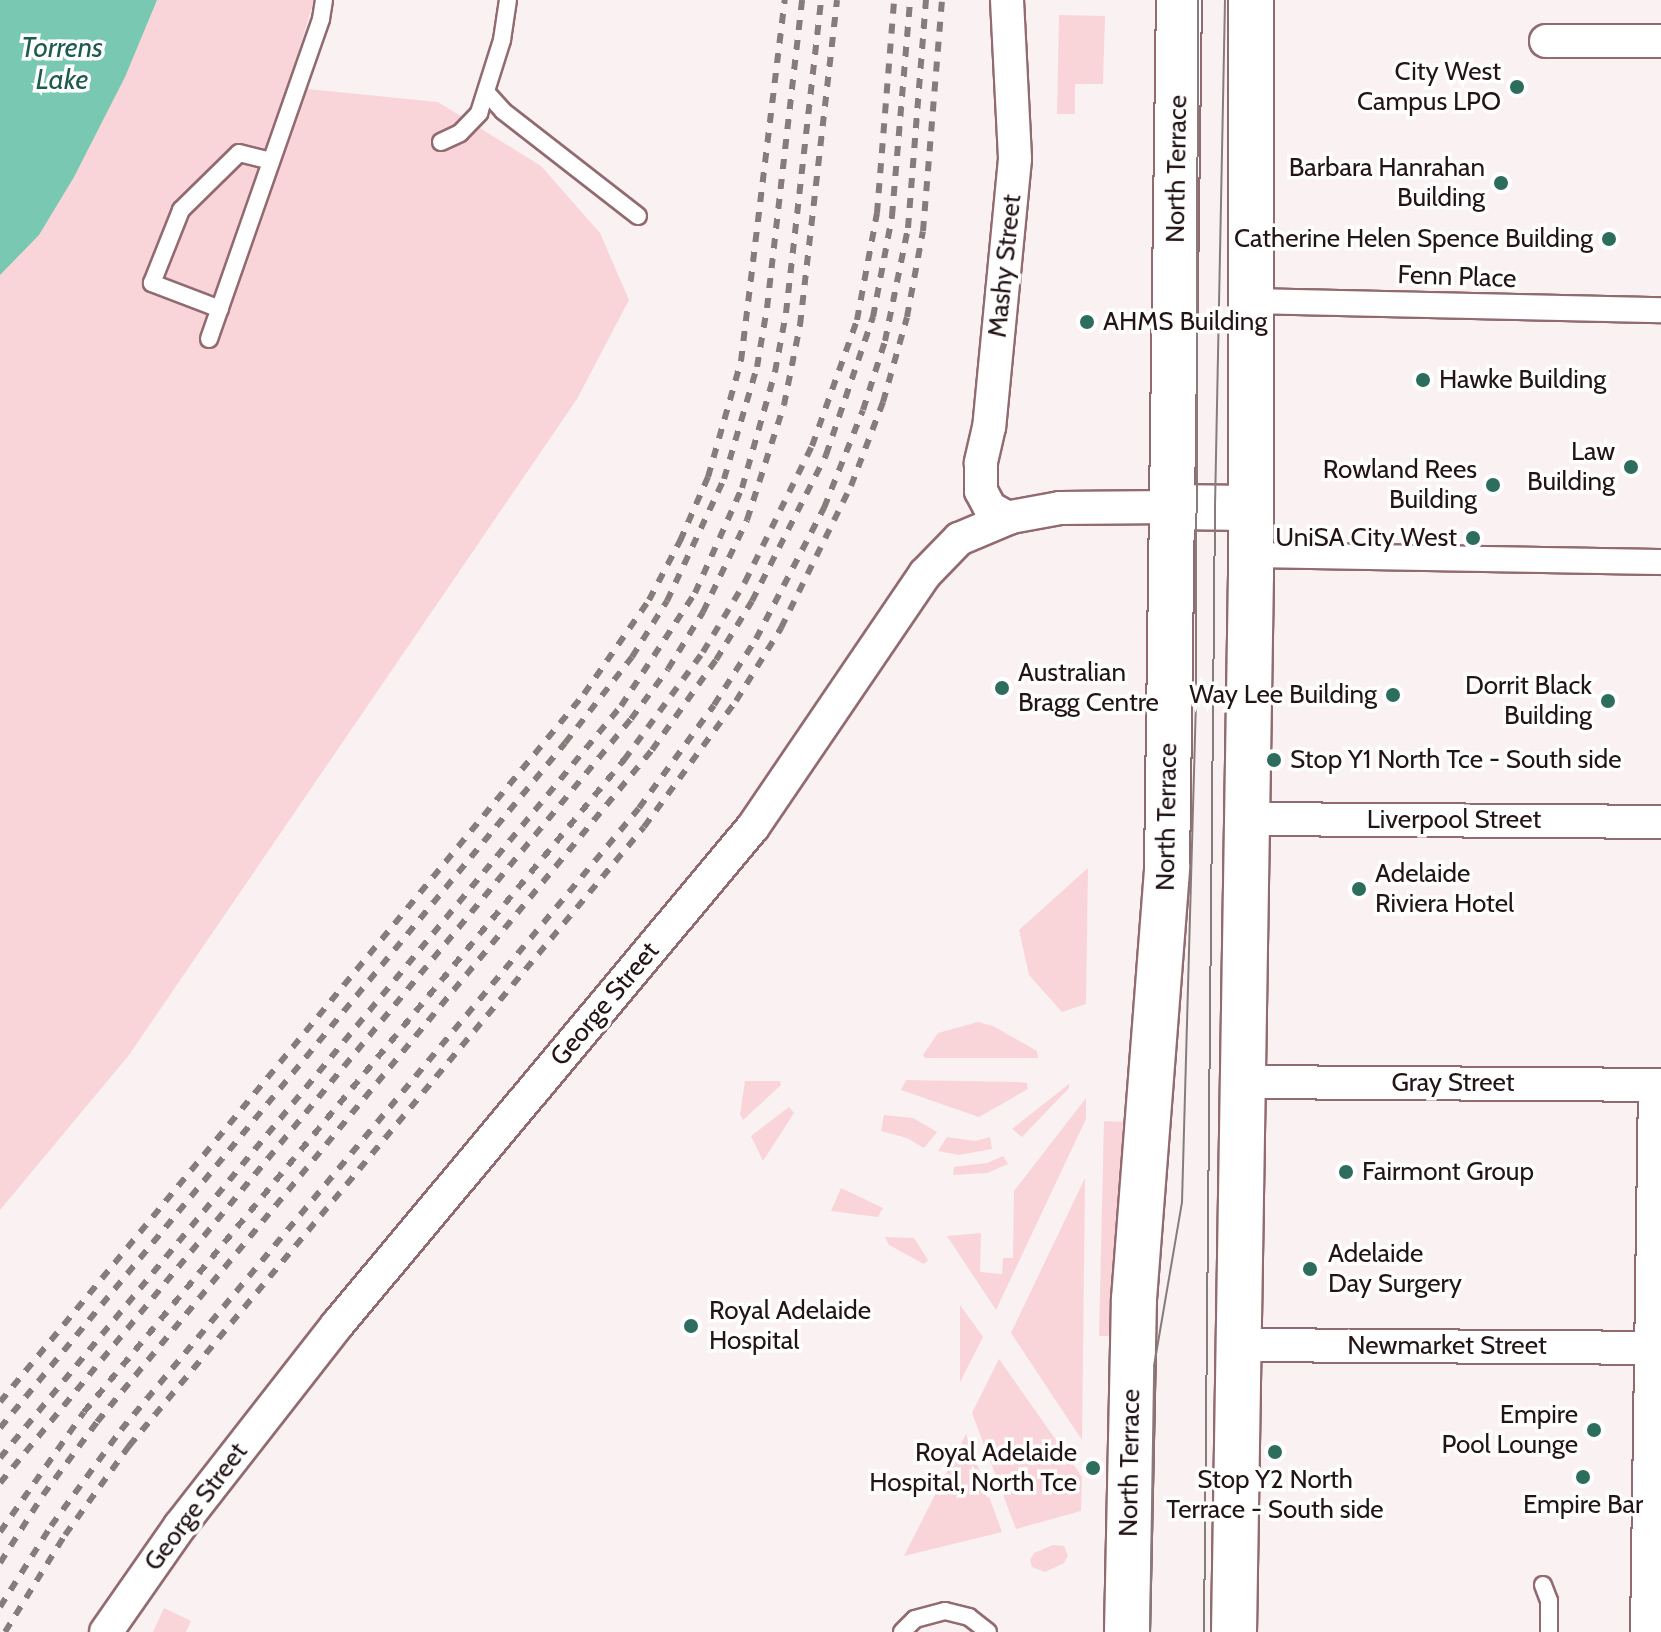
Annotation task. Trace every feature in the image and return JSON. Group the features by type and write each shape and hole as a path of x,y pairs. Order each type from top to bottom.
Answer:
{"main road":[{"name":"North Terrace","path":"1127,1632 1137,1247 1167,867 1179,0"},
{"path":"1234,1632 1241,1345 1251,555 1251,0"},
{"path":"1171,507 1250,508"}],"street":[{"name":"Mashy Street","path":"1007,0 1015,159 989,427 981,463 981,491 990,508 1008,518"},
{"path":"1546,41 1661,41"},
{"name":"Fenn Place","path":"1251,301 1661,310"},
{"name":"George Street","path":"106,1632 180,1526 337,1325 753,827 925,574 959,539 1008,518 1060,508 1171,507"},
{"path":"1251,555 1661,562"},
{"name":"Liverpool Street","path":"1248,819 1661,822"},
{"name":"Gray Street","path":"1244,1082 1658,1085"},
{"path":"1647,1632 1655,1552 1652,1348 1658,1085"},
{"name":"Newmarket Street","path":"1241,1345 1652,1348"}],"lane":[{"path":"209,339 324,0"},
{"path":"441,142 473,122 487,93 508,0"},
{"path":"487,93 503,111 638,216"},
{"path":"220,309 152,283 181,210 239,153 271,161"},
{"path":"1543,1585 1549,1601 1549,1632"},
{"path":"902,1632 915,1619 945,1611 969,1617 988,1632"}],"shaded area":[{"path":"0,0 314,0 288,87 438,102 541,166 600,233 629,300 577,399 129,1055 0,1210"},
{"path":"1059,15 1105,16 1103,84 1075,84 1075,114 1057,114"},
{"path":"1088,868 1086,1004 1062,1012 1029,975 1019,930"},
{"path":"978,1022 993,1026 1037,1051 1038,1058 925,1058 923,1055 938,1033"},
{"path":"906,1080 1019,1082 1027,1083 1028,1089 979,1117 901,1090"},
{"path":"745,1081 780,1081 781,1085 743,1120 740,1114"},
{"path":"1069,1084 1069,1088 1022,1137 1012,1129"},
{"path":"1086,1098 1086,1119 996,1310 947,1236 981,1233 980,1272 1002,1274 1003,1258 1013,1258 1014,1191"},
{"path":"789,1107 794,1113 763,1161 751,1136"},
{"path":"884,1115 913,1118 937,1132 924,1148 907,1138 881,1131"},
{"path":"1104,1121 1129,1122 1112,1336 1099,1336"},
{"path":"947,1137 975,1141 990,1137 992,1149 959,1155 938,1151"},
{"path":"1003,1156 1008,1164 987,1173 953,1175 954,1167 987,1163"},
{"path":"1085,1178 1082,1440 1011,1333"},
{"path":"841,1188 883,1208 878,1217 831,1211"},
{"path":"885,1237 914,1238 928,1260 924,1264 889,1245"},
{"path":"960,1305 983,1337 960,1382"},
{"path":"999,1359 1082,1477 1081,1511 1016,1529 972,1413"},
{"path":"966,1434 1002,1532 904,1556"},
{"path":"1053,1545 1064,1546 1068,1555 1064,1563 1045,1572 1032,1567 1030,1560 1034,1553"},
{"path":"164,1608 191,1621 186,1632 153,1632"}],"water":[{"name":"Torrens Lake","path":"0,0 157,0 125,77 74,177 39,235 0,275"}],"tram line":[{"path":"1150,1632 1154,1366 1182,1202 1196,700 1198,0"},
{"path":"1204,1632 1215,507 1225,0"}],"railway":[{"path":"0,1402 584,694 649,600 680,541 708,477 741,361 785,0"},
{"path":"0,1428 565,743 632,657 667,601 724,479 757,367 767,308 802,0"},
{"path":"0,1458 621,706 695,593 742,488 775,372 786,313 821,0"},
{"path":"0,1483 631,719 668,669 703,612 747,520 784,405 800,325 837,0"},
{"path":"0,1532 84,1412 624,760 703,652 745,582 812,446 857,320 877,213 894,0"},
{"path":"0,1563 43,1495 97,1422 652,750 716,660 752,601 826,455 873,317 892,216 910,0"},
{"path":"0,1607 51,1526 121,1430 639,808 714,705 756,639 824,508 863,410 885,341 908,228 926,0"},
{"path":"5,1632 65,1535 129,1446 644,827 736,701 781,628 851,486 883,402 907,317 923,231 942,0"}],"place":[{"name":"City West Campus LPO","path":"1517,87"},
{"name":"Barbara Hanrahan Building","path":"1501,183"},
{"name":"Catherine Helen Spence Building","path":"1609,239"},
{"name":"AHMS Building","path":"1087,322"},
{"name":"Hawke Building","path":"1423,380"},
{"name":"Law Building","path":"1631,467"},
{"name":"Rowland Rees Building","path":"1493,485"},
{"name":"UniSA City West","path":"1473,538"},
{"name":"Australian Bragg Centre","path":"1002,688"},
{"name":"Way Lee Building","path":"1393,695"},
{"name":"Dorrit Black Building","path":"1608,701"},
{"name":"Stop Y1 North Tce - South side","path":"1274,760"},
{"name":"Adelaide Riviera Hotel","path":"1359,889"},
{"name":"Fairmont Group","path":"1346,1172"},
{"name":"Adelaide Day Surgery","path":"1310,1269"},
{"name":"Royal Adelaide Hospital","path":"691,1326"},
{"name":"Empire Pool Lounge","path":"1594,1430"},
{"name":"Stop Y2 North Terrace - South side","path":"1275,1452"},
{"name":"Royal Adelaide Hospital, North Tce","path":"1093,1468"},
{"name":"Empire Bar","path":"1583,1477"}]}
